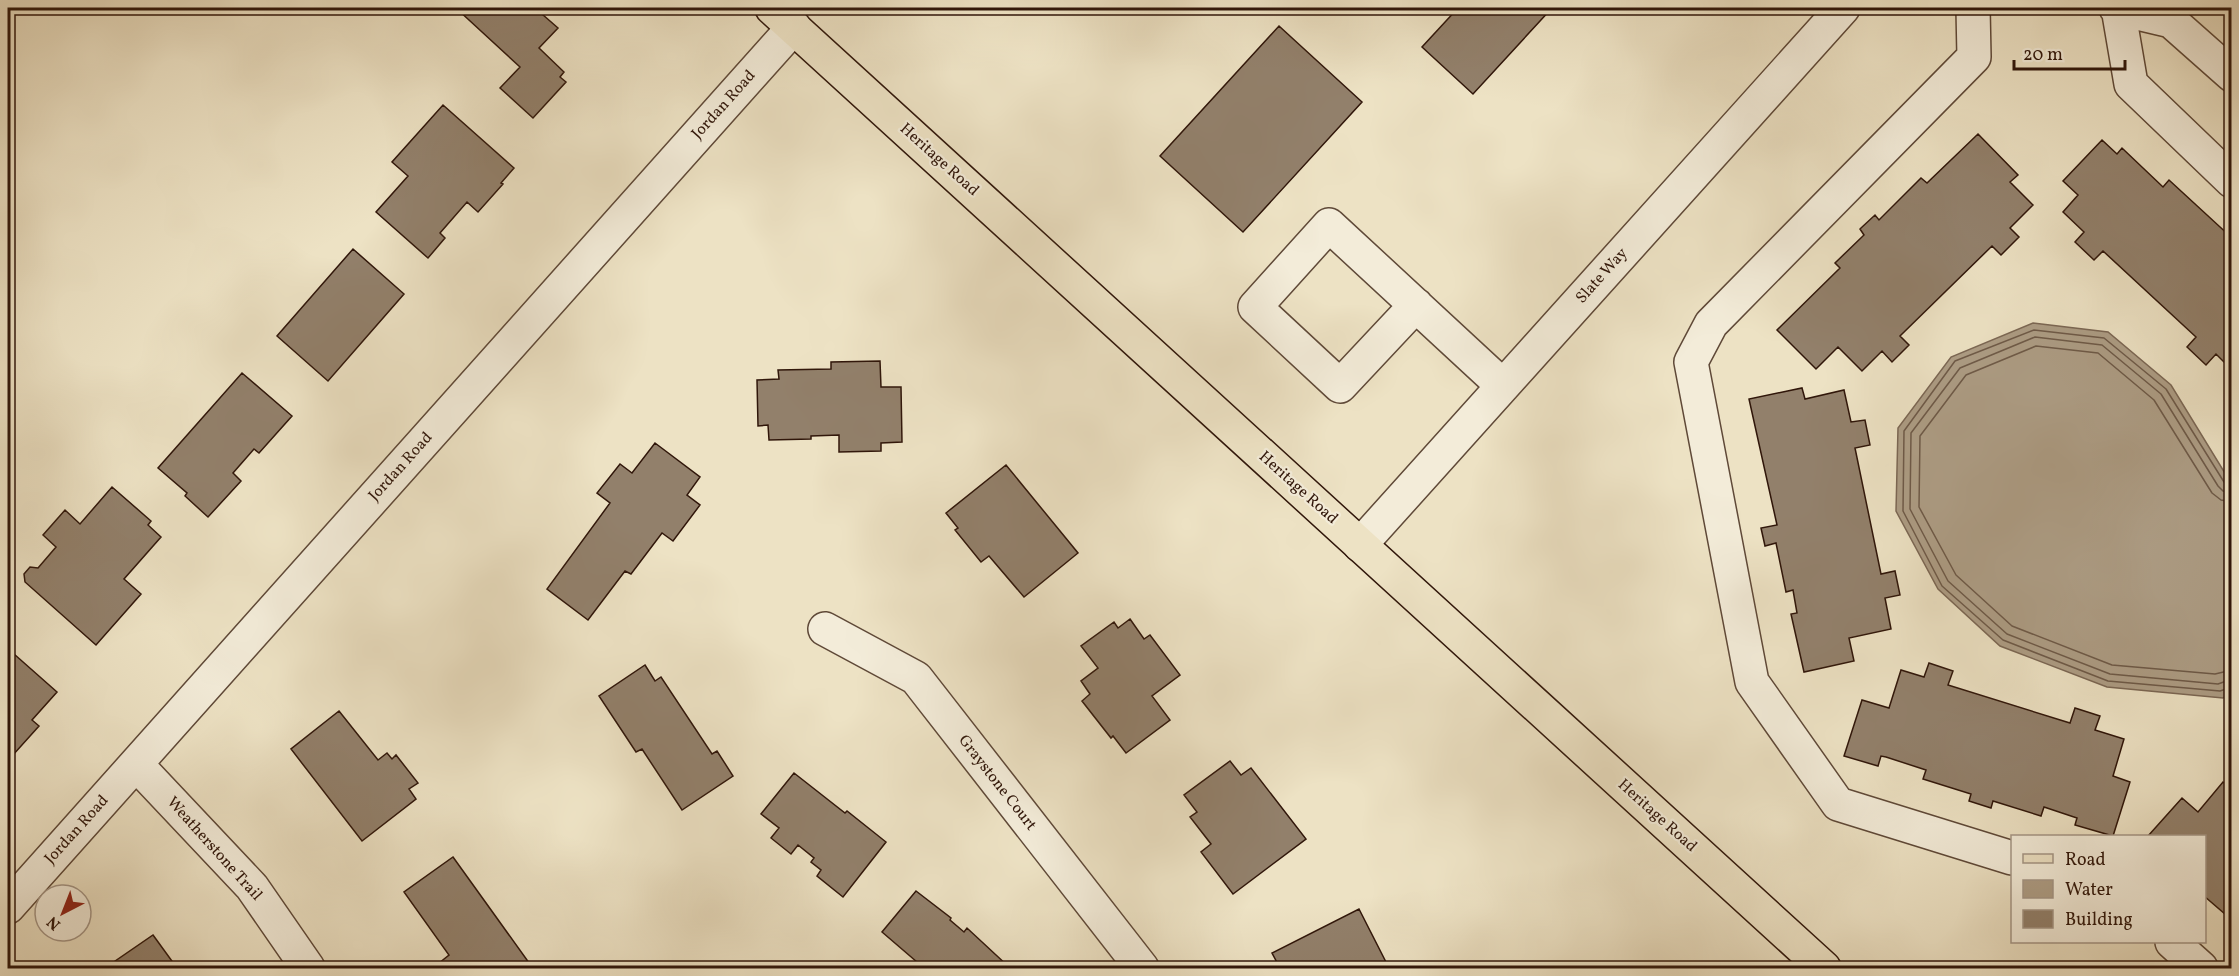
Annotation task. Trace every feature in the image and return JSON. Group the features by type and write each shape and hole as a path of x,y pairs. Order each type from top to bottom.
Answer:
{"main road":[{"name":"Heritage Road","path":"783,17 1824,969"}],"street":[{"name":"Slate Way","path":"1360,545 1843,8"},
{"path":"1973,8 1974,57 1711,324 1691,362 1752,682 1838,804 2011,857"},
{"path":"2232,75 2171,21 2117,8 2132,84 2232,181"},
{"name":"Jordan Road","path":"8,908 136,764 783,17"},
{"path":"1416,305 1340,386 1255,306 1329,225 1416,305 1503,386"},
{"name":"Graystone Court","path":"825,629 916,678 1142,969"},
{"name":"Weatherstone Trail","path":"136,764 252,887 308,969"},
{"path":"2173,943 2201,969"}],"water":[{"path":"2033,323 2108,332 2171,385 2231,483 2232,691 2223,698 2107,687 2000,646 1938,589 1896,511 1898,428 1951,357"}],"building":[{"path":"535,8 558,28 539,48 564,72 560,77 566,82 533,118 500,88 520,67 457,9"},
{"path":"1458,8 1552,8 1473,94 1422,47"},
{"path":"1279,26 1362,102 1243,232 1160,156"},
{"path":"443,105 514,168 478,212 467,202 440,233 445,238 428,258 376,212 408,176 392,162"},
{"path":"1978,134 2018,175 2010,182 2033,205 2010,228 2019,237 2001,255 1992,246 1900,336 1909,345 1892,362 1882,351 1862,371 1838,347 1816,369 1777,330 1840,268 1835,263 1864,235 1861,228 1875,215 1879,220 1921,178 1927,183"},
{"path":"2102,140 2117,154 2122,148 2163,187 2169,180 2232,238 2232,370 2216,354 2206,365 2187,347 2196,337 2103,251 2094,260 2075,242 2084,232 2063,212 2078,195 2063,181"},
{"path":"353,249 404,294 328,381 277,336"},
{"path":"880,361 881,387 901,387 902,442 881,443 881,451 839,452 839,435 811,436 811,439 769,440 768,425 758,426 757,380 779,379 778,370 831,369 831,362"},
{"path":"242,373 292,416 259,453 254,449 233,473 241,481 208,517 185,496 187,493 158,468"},
{"path":"1802,388 1805,399 1844,390 1851,422 1865,420 1870,445 1855,448 1881,574 1895,571 1900,595 1885,598 1891,629 1849,638 1854,661 1804,672 1791,614 1797,613 1793,590 1786,592 1776,543 1765,546 1761,528 1777,525 1749,399"},
{"path":"655,443 700,477 687,495 700,505 673,541 662,533 631,574 625,571 588,620 547,589 610,503 597,493 620,464 632,473"},
{"path":"1006,465 1078,553 1024,597 989,556 981,562 955,530 958,528 946,513"},
{"path":"112,487 151,521 148,525 161,537 124,579 141,594 96,645 25,582 24,574 30,567 38,568 56,547 43,535 65,510 80,524"},
{"path":"1130,619 1144,639 1150,635 1180,675 1152,696 1170,720 1126,753 1082,701 1090,694 1081,681 1098,668 1081,646 1114,622 1118,628"},
{"path":"14,654 57,692 32,720 39,726 13,755 11,753 8,756 8,661"},
{"path":"1929,663 1953,671 1948,685 2070,723 2075,708 2100,716 2095,730 2124,739 2113,776 2130,782 2113,835 2075,825 2077,818 2044,807 2041,816 1993,801 1991,808 1969,801 1971,794 1923,779 1926,770 1886,757 1881,756 1878,766 1844,756 1862,700 1889,708 1901,670 1924,677"},
{"path":"645,665 655,681 661,677 712,754 717,751 733,776 682,810 642,749 636,752 599,696"},
{"path":"339,711 378,760 387,753 392,759 396,755 418,783 409,789 416,799 362,841 291,749"},
{"path":"1230,761 1241,775 1251,768 1306,839 1233,894 1201,852 1211,844 1190,817 1197,812 1184,795"},
{"path":"794,773 886,842 843,897 817,876 821,870 811,862 814,858 798,845 791,854 771,838 779,828 761,814"},
{"path":"2223,782 2232,789 2232,920 2206,898 2206,835 2149,835 2182,798 2198,812"},
{"path":"453,857 532,967 443,968 439,963 449,955 404,892"},
{"path":"916,891 951,918 950,920 964,932 967,928 1010,968 924,968 882,932"},
{"path":"1359,909 1389,968 1280,968 1272,953"},
{"path":"153,935 177,968 105,968"}]}
